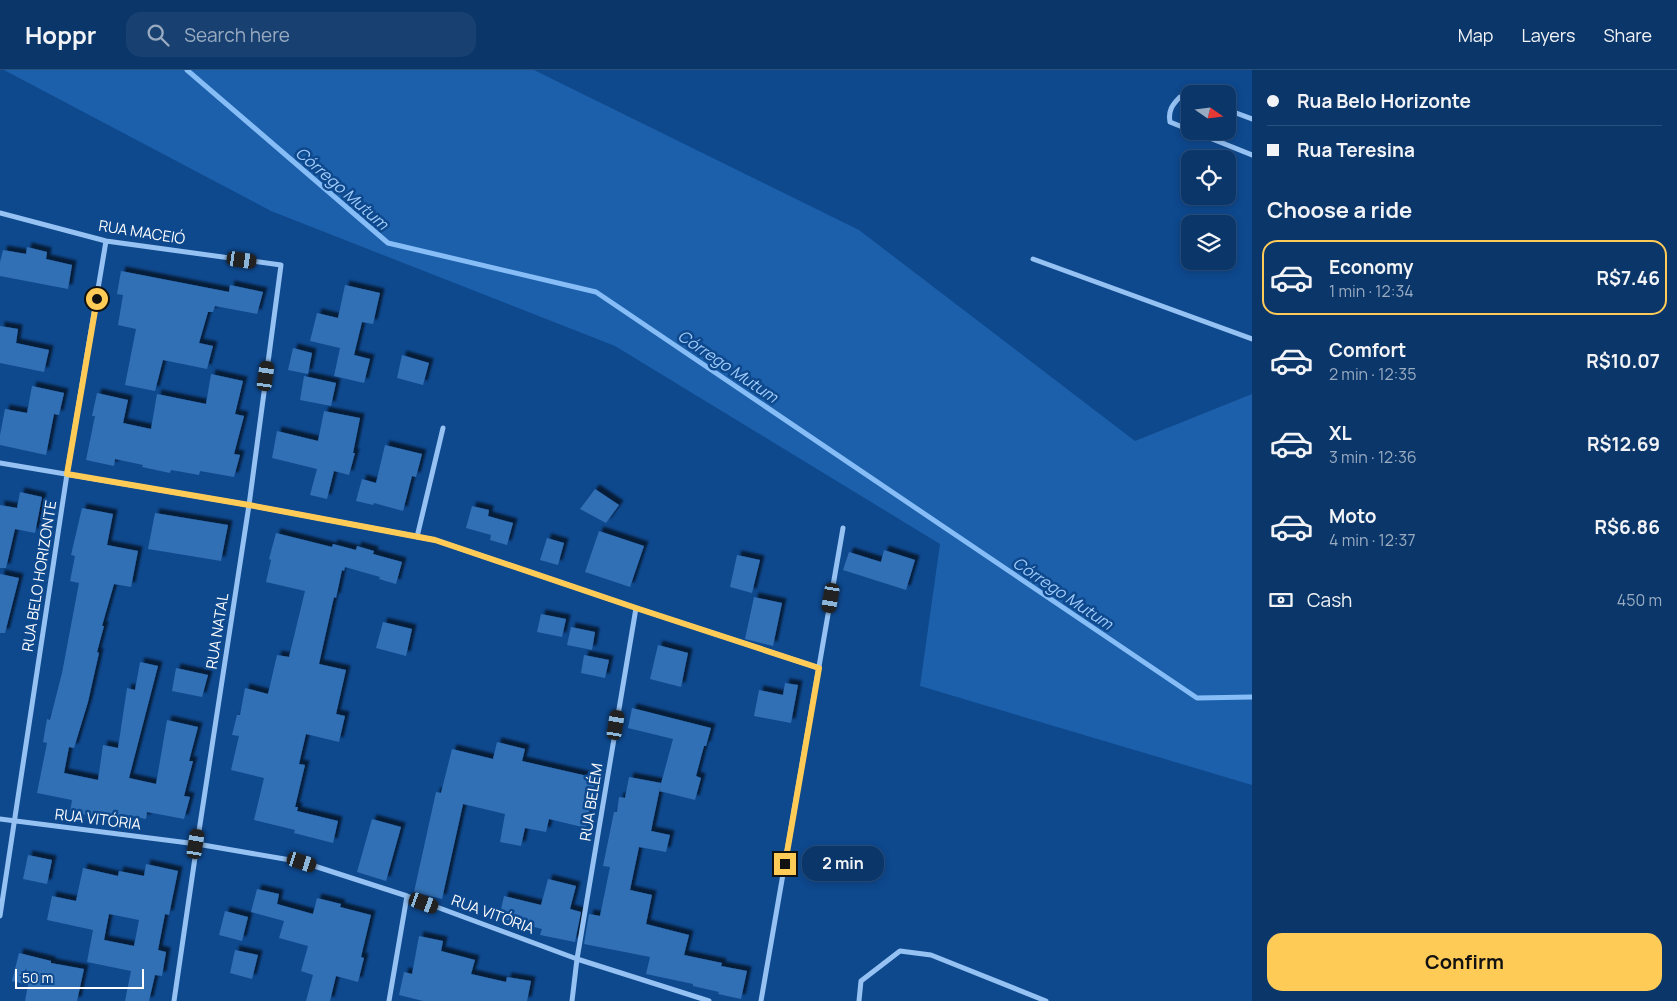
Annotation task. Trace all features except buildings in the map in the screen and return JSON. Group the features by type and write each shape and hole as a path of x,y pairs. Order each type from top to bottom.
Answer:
{"street":[{"path":"1181,97 1172,104 1169,114 1170,122 1181,126"},
{"path":"1236,113 1252,119"},
{"path":"1215,140 1252,155"},
{"name":"RUA MACEIÓ","path":"0,213 106,241 281,265"},
{"name":"RUA BELO HORIZONTE","path":"0,916 67,474 106,241"},
{"path":"1033,259 1252,339"},
{"name":"RUA NATAL","path":"174,1001 196,844 249,505 281,265"},
{"path":"418,537 443,428"},
{"path":"0,463 249,505 435,540 819,668"},
{"path":"762,1001 843,528"},
{"name":"RUA BELÉM","path":"572,1001 636,608"},
{"name":"RUA VITÓRIA","path":"0,819 196,844 302,862 407,896 578,958 709,1001"},
{"path":"389,1001 407,896"},
{"path":"859,1001 861,981 900,951 930,955 1046,1001"}],"shaded area":[{"path":"4,70 534,70 859,230 1135,441 1252,394 1252,785 920,686 940,544 615,346 271,211"}],"waterway":[{"name":"Córrego Mutum","path":"187,70 388,243 596,292 1197,698 1252,697"}],"route":[{"path":"97,299 67,474 249,505 435,540 819,668 785,864"}]}
